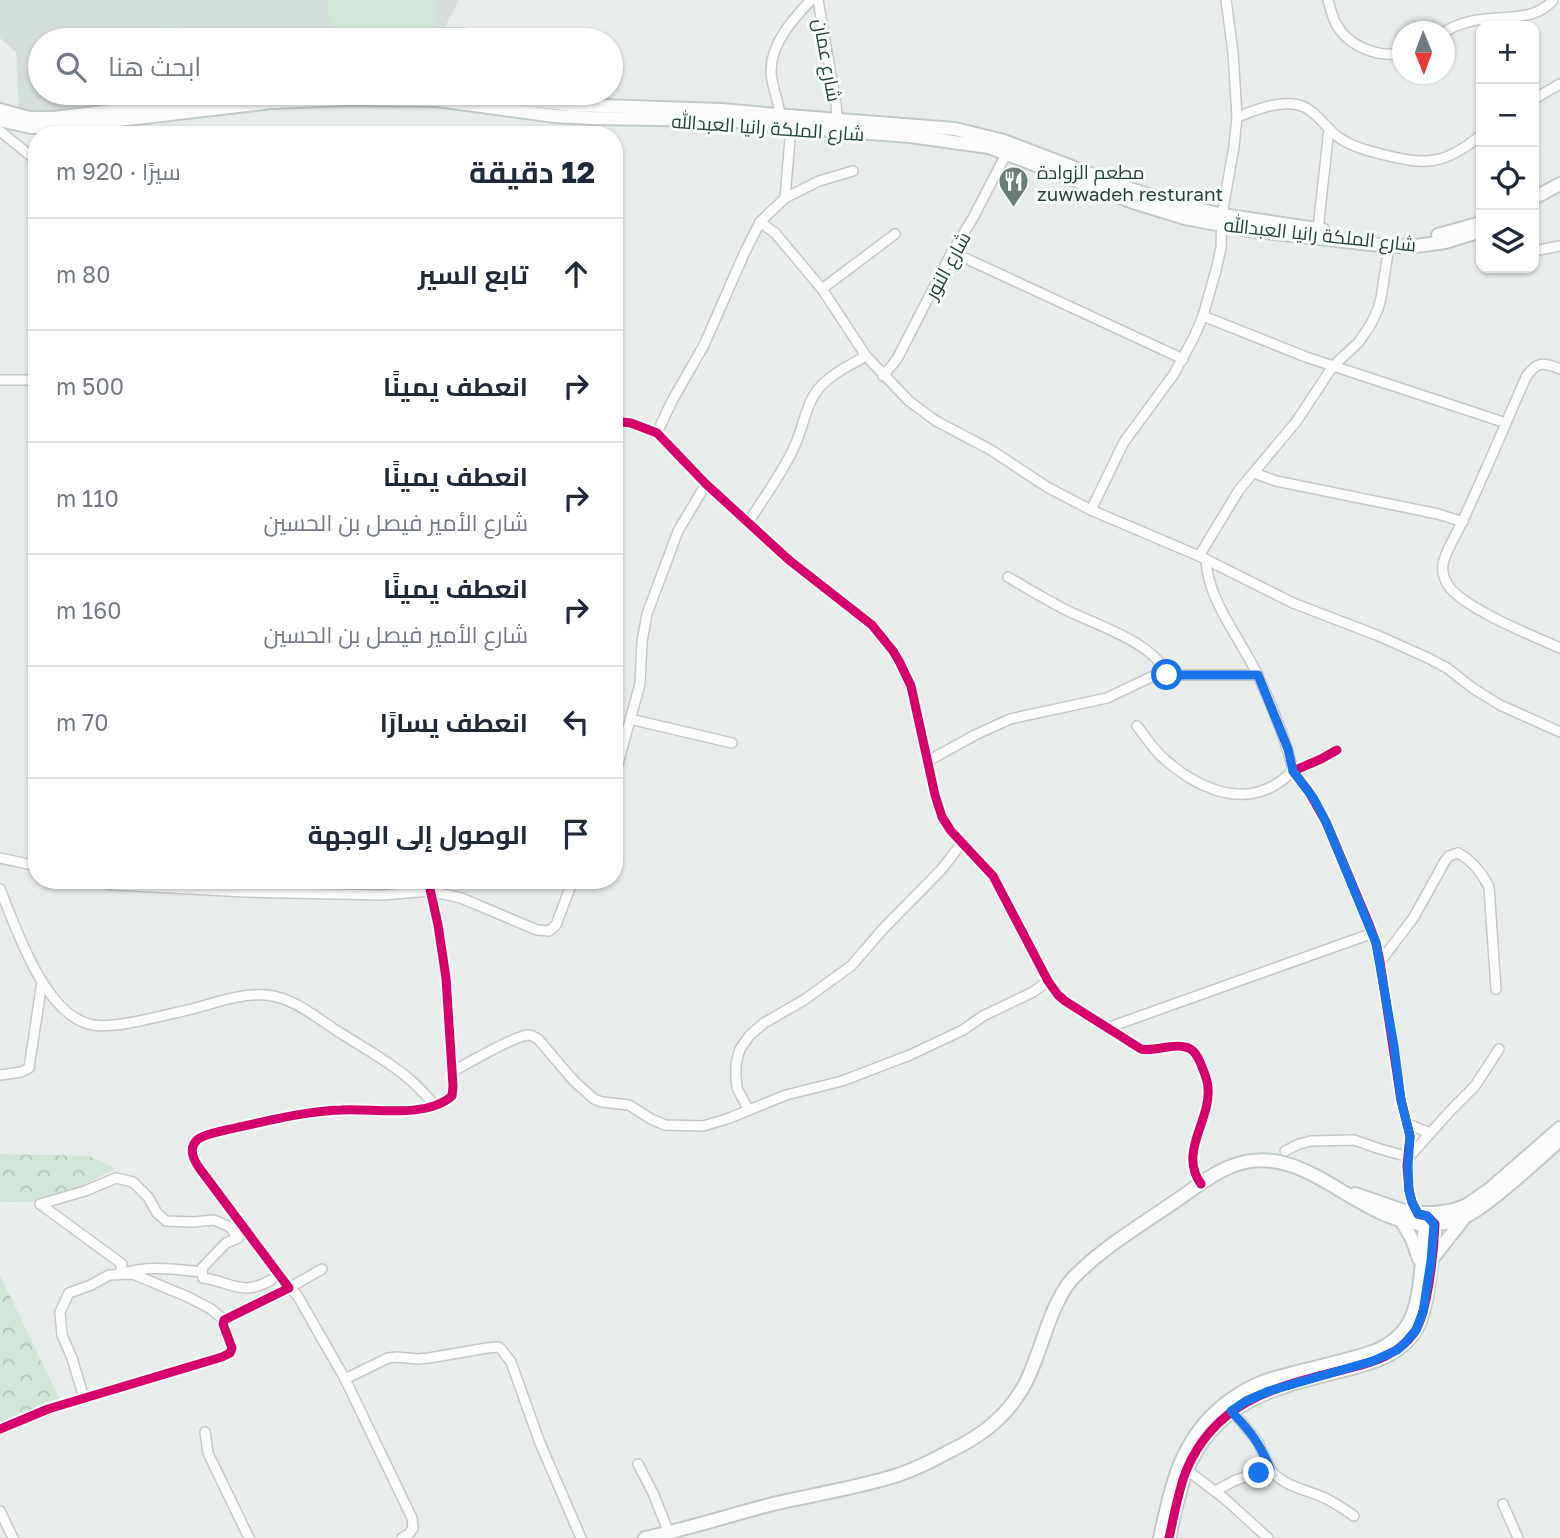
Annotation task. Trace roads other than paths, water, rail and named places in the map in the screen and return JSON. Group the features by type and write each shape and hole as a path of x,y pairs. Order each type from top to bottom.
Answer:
{"main road":[{"path":"0,110 29,118 55,118 159,105"},
{"name":"شارع الملكة رانيا العبدالله","path":"68,126 246,105"},
{"name":"شارع الملكة رانيا العبدالله","path":"480,105 567,117 727,120 910,136 989,146 1133,202 1185,218 1415,238 1431,237 1476,224"},
{"name":"شارع الملكة رانيا العبدالله","path":"572,105 721,110 955,129 1004,141 1248,230 1389,246 1430,245 1476,233"},
{"name":"شارع الملكة رانيا العبدالله","path":"0,120 28,126"},
{"path":"1539,195 1560,184"},
{"path":"1342,1190 1429,1219 1474,1201 1560,1128"},
{"path":"1160,1538 1174,1479 1187,1448 1200,1427 1228,1401 1264,1382 1367,1354 1392,1341 1403,1331 1412,1316 1426,1263 1464,1218 1503,1190 1560,1140"},
{"path":"645,1538 677,1534 774,1504 895,1476 964,1444 986,1430 1010,1408 1025,1386 1057,1303 1073,1277 1107,1249 1211,1177 1234,1165 1269,1160 1306,1171 1366,1206 1402,1222 1464,1218"},
{"path":"1169,1538 1186,1470 1203,1440 1231,1411 1269,1391 1358,1366 1397,1350 1410,1337 1423,1312 1429,1219"},
{"path":"1402,1222 1426,1263"}],"street":[{"path":"779,109 771,74 773,57 787,27 811,0"},
{"name":"شارع عمان","path":"818,0 837,120"},
{"path":"1091,510 1124,442 1183,359 1203,316 1221,248 1222,220 1237,117 1233,52 1226,0"},
{"path":"1328,0 1335,22 1350,39 1371,52 1392,55"},
{"path":"1455,28 1472,21 1541,11 1553,0"},
{"path":"1539,96 1560,84"},
{"path":"1237,117 1270,106 1302,106 1340,138 1367,150 1417,162 1455,154 1476,139"},
{"path":"785,198 791,127"},
{"path":"1318,229 1329,130"},
{"path":"0,131 28,153"},
{"name":"شارع النور","path":"883,376 897,359 1007,152"},
{"path":"657,433 704,345 760,222 785,198 819,181 853,171"},
{"path":"760,222 775,233 822,289 866,356 883,376 909,401 936,421 991,450 1047,487 1091,510 1203,557 1293,603 1428,658 1500,705 1560,732"},
{"path":"822,289 895,234"},
{"path":"1389,246 1378,309 1359,342 1333,366 1296,422 1240,490 1203,557 1216,599 1258,675 1288,749 1293,771 1322,814 1373,933 1380,962 1401,1100 1408,1124 1409,1191 1412,1202 1429,1219"},
{"path":"1539,250 1560,246"},
{"path":"952,252 1183,359"},
{"path":"1203,316 1307,358 1506,423"},
{"path":"748,523 778,478 796,444 814,395 820,386 836,373 866,356"},
{"path":"1560,369 1547,364 1537,365 1526,377 1443,567 1451,590 1467,602 1506,624 1560,648"},
{"path":"0,380 28,380"},
{"path":"623,422 657,433 706,484 789,560 872,625 893,651 911,686 942,817 997,883 1058,995 1141,1049 1184,1046 1197,1056 1208,1093 1193,1156 1195,1176 1201,1184"},
{"path":"1254,473 1276,481 1438,514 1463,522"},
{"path":"623,745 640,684 647,614 673,544 706,484"},
{"path":"1008,577 1064,609 1126,638 1159,661 1167,675"},
{"path":"928,761 975,734 1010,719 1107,698 1151,677 1258,675"},
{"path":"630,719 732,743"},
{"path":"1137,726 1159,754 1186,776 1214,790 1233,794 1262,791 1276,785 1293,771 1321,760 1337,750"},
{"path":"747,1109 737,1088 736,1064 740,1049 750,1035 851,966 876,936 941,870 962,843"},
{"path":"1380,962 1414,917 1445,861 1449,856 1458,853 1482,874 1489,887 1496,989"},
{"path":"0,858 28,864"},
{"path":"0,889 42,982 66,1012 85,1023 98,1026 129,1022 235,998 258,995 276,997 298,1006 402,1073 435,1105"},
{"path":"185,889 382,895 430,891 461,898 526,926 545,931 556,925 570,889"},
{"path":"402,1538 413,1528 412,1518 345,1379 297,1295 200,1169 192,1152 195,1142 211,1134 326,1111 408,1110 435,1105 452,1096 446,978 430,891"},
{"path":"1107,1028 1373,933"},
{"path":"452,1072 528,1035 538,1039 574,1081 592,1097 602,1102 629,1105 660,1124 703,1126 786,1095 842,1081 910,1055 963,1030 982,1016 1033,992 1048,981"},
{"path":"0,1075 21,1073 29,1068 42,982"},
{"path":"1409,1157 1475,1086 1499,1049"},
{"path":"1408,1124 1430,1133"},
{"path":"1285,1151 1311,1141 1354,1140 1409,1157"},
{"path":"120,1274 122,1264 40,1203 73,1195 116,1178 133,1182 166,1221 214,1220 230,1227 238,1238 226,1244 202,1268 202,1278 243,1289 258,1287 271,1280"},
{"path":"120,1274 134,1269 202,1272"},
{"path":"224,1320 322,1269"},
{"path":"84,1398 62,1335 60,1312 69,1293 109,1275 132,1274 188,1297 211,1309 224,1320"},
{"path":"0,1429 48,1409 222,1357 230,1353 232,1345 223,1324 224,1320"},
{"path":"345,1379 388,1358 418,1359 487,1348 501,1349 511,1363 540,1443 581,1538"},
{"path":"1231,1411 1258,1442 1274,1474 1354,1516"},
{"path":"205,1432 208,1453 249,1538"},
{"path":"638,1464 677,1534"},
{"path":"1215,1491 1236,1480 1270,1469"},
{"path":"1186,1470 1215,1491 1268,1538"},
{"path":"1503,1504 1518,1538"},
{"path":"0,1511 13,1538"}],"place":[{"name":"مطعم الزوادة zuwwadeh resturant","path":"1014,209"}]}
